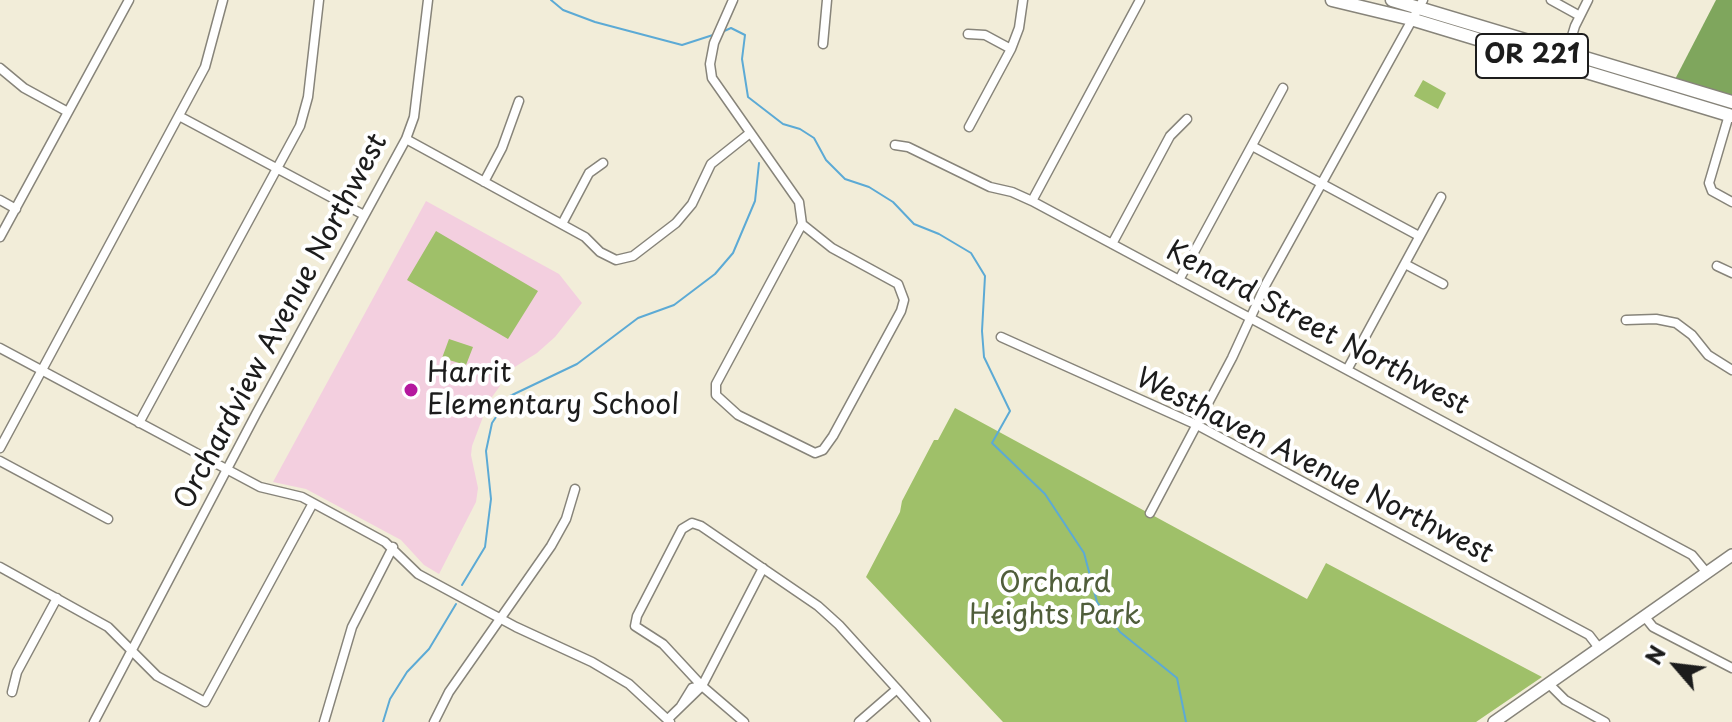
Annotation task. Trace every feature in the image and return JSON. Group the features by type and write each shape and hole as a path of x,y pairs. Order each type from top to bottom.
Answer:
{"main road":[{"name":"OR 221","path":"1332,0 1411,19 1605,78 1731,111"},
{"name":"OR 221","path":"1392,0 1421,3 1678,86 1731,111"},
{"path":"1605,78 1611,73 1652,85 1678,86"},
{"path":"1494,722 1732,555"}],"street":[{"path":"0,237 129,0"},
{"path":"0,448 205,67 223,0"},
{"path":"139,423 300,126 306,110 319,0"},
{"name":"Orchardview Avenue Northwest","path":"94,722 406,139 414,117 428,0"},
{"path":"733,0 714,43 710,64 712,78 799,202 802,224 716,384 716,395 738,415 815,453 823,450 833,436 901,311 904,300 898,284 832,248 802,224"},
{"path":"823,44 827,0"},
{"path":"969,127 1011,49 1019,28 1023,0"},
{"path":"1032,201 1140,0"},
{"path":"1551,0 1580,16"},
{"path":"1567,52 1588,0"},
{"path":"1150,513 1251,319 1266,284 1421,3"},
{"path":"968,34 985,35 1011,49"},
{"path":"0,68 24,88 68,112"},
{"path":"1179,280 1283,88"},
{"path":"484,182 513,122 519,101"},
{"path":"1731,111 1709,183 1712,191 1732,202"},
{"path":"179,116 364,215"},
{"path":"1112,244 1170,136 1187,119"},
{"path":"406,139 585,237 609,258 622,260 633,256 685,214 711,164 750,133"},
{"name":"Kenard Street Northwest","path":"895,145 908,147 990,187 1032,201 1692,555 1707,573"},
{"path":"1252,146 1419,236"},
{"path":"562,224 589,173 603,163"},
{"path":"1347,370 1441,197"},
{"path":"0,200 16,209"},
{"path":"1405,264 1443,284"},
{"path":"1717,266 1732,273"},
{"path":"1626,320 1656,319 1676,323 1692,335 1708,355 1732,370"},
{"name":"Westhaven Avenue Northwest","path":"1001,337 1197,425 1589,635 1599,648"},
{"path":"0,348 260,487 302,497 393,547 418,574 608,671 641,693 669,720 702,686 763,568"},
{"path":"0,461 108,519"},
{"path":"434,722 449,692 551,546 566,519 575,489"},
{"path":"0,567 108,627 157,676 205,702 313,503"},
{"path":"744,722 702,686 663,644 635,626 637,616 682,529 692,523 701,526 818,606 839,625 926,722"},
{"path":"324,722 352,627 393,547"},
{"path":"12,692 17,672 57,598"},
{"path":"1645,617 1653,627 1732,668"},
{"path":"1549,684 1565,700 1605,722"},
{"path":"859,722 897,689"}],"shaded area":[{"name":"Harrit Elementary School","path":"426,201 559,274 582,303 555,337 537,353 502,375 500,386 489,401 472,446 478,488 476,502 439,574 424,565 401,540 306,489 273,482"}],"green space":[{"path":"1716,0 1732,0 1732,103 1671,87"},
{"path":"1423,80 1446,93 1438,109 1414,96"},
{"path":"436,231 538,291 508,339 407,280"},
{"path":"449,339 473,347 466,365 442,358"},
{"name":"Orchard Heights Park","path":"955,408 1307,599 1326,563 1542,677 1476,722 1003,722 866,577 934,440 938,440"}],"waterway":[{"path":"551,0 563,10 595,22 682,45 716,34"},
{"path":"722,32 731,28 745,35 742,59 748,97 783,124 800,129 814,138 826,160 845,179 869,187 893,202 914,224 939,234 971,253 985,276 984,357 1010,411 992,443 1045,494 1084,553 1097,602 1120,632 1177,678 1186,722"},
{"path":"462,585 485,547 491,499 486,451 492,423 510,396 577,364 638,318 674,305 715,274 733,253 755,201 759,163"},
{"path":"383,722 390,699 407,672 429,649 456,604"}],"place":[{"name":"Harrit Elementary School","path":"411,390"}]}
